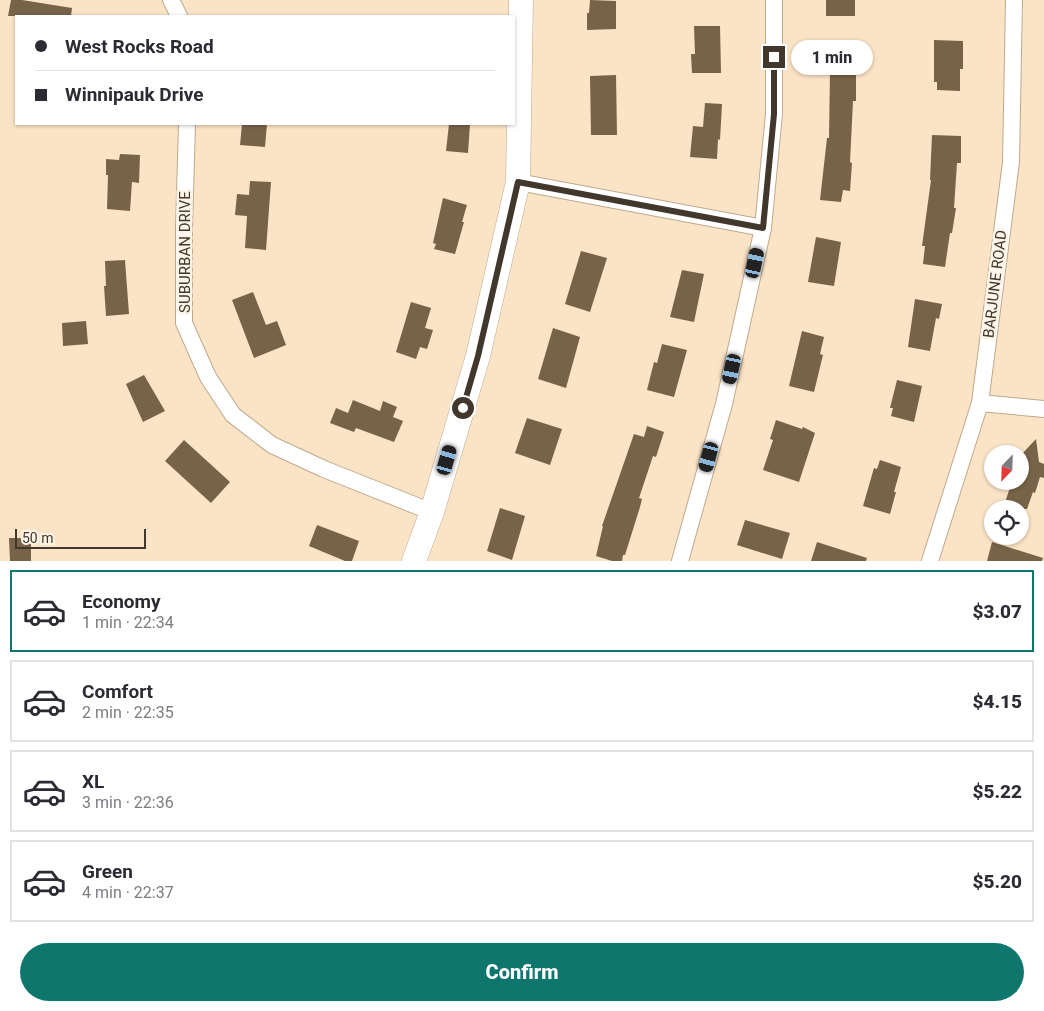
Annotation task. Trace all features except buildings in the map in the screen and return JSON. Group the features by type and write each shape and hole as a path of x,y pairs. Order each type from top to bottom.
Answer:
{"main road":[{"path":"414,561 432,512 478,356 518,182 521,0"}],"street":[{"path":"171,0 179,15"},
{"path":"680,561 724,404 763,228 774,114 774,0"},
{"name":"BARJUNE ROAD","path":"930,561 980,403 1011,162 1014,0"},
{"name":"SUBURBAN DRIVE","path":"187,125 184,323 208,377 233,415 272,444 324,469 432,512"},
{"path":"518,182 763,228"},
{"path":"980,403 1044,409"}],"route":[{"path":"463,408 478,356 518,182 763,228 774,114 774,57"}]}
